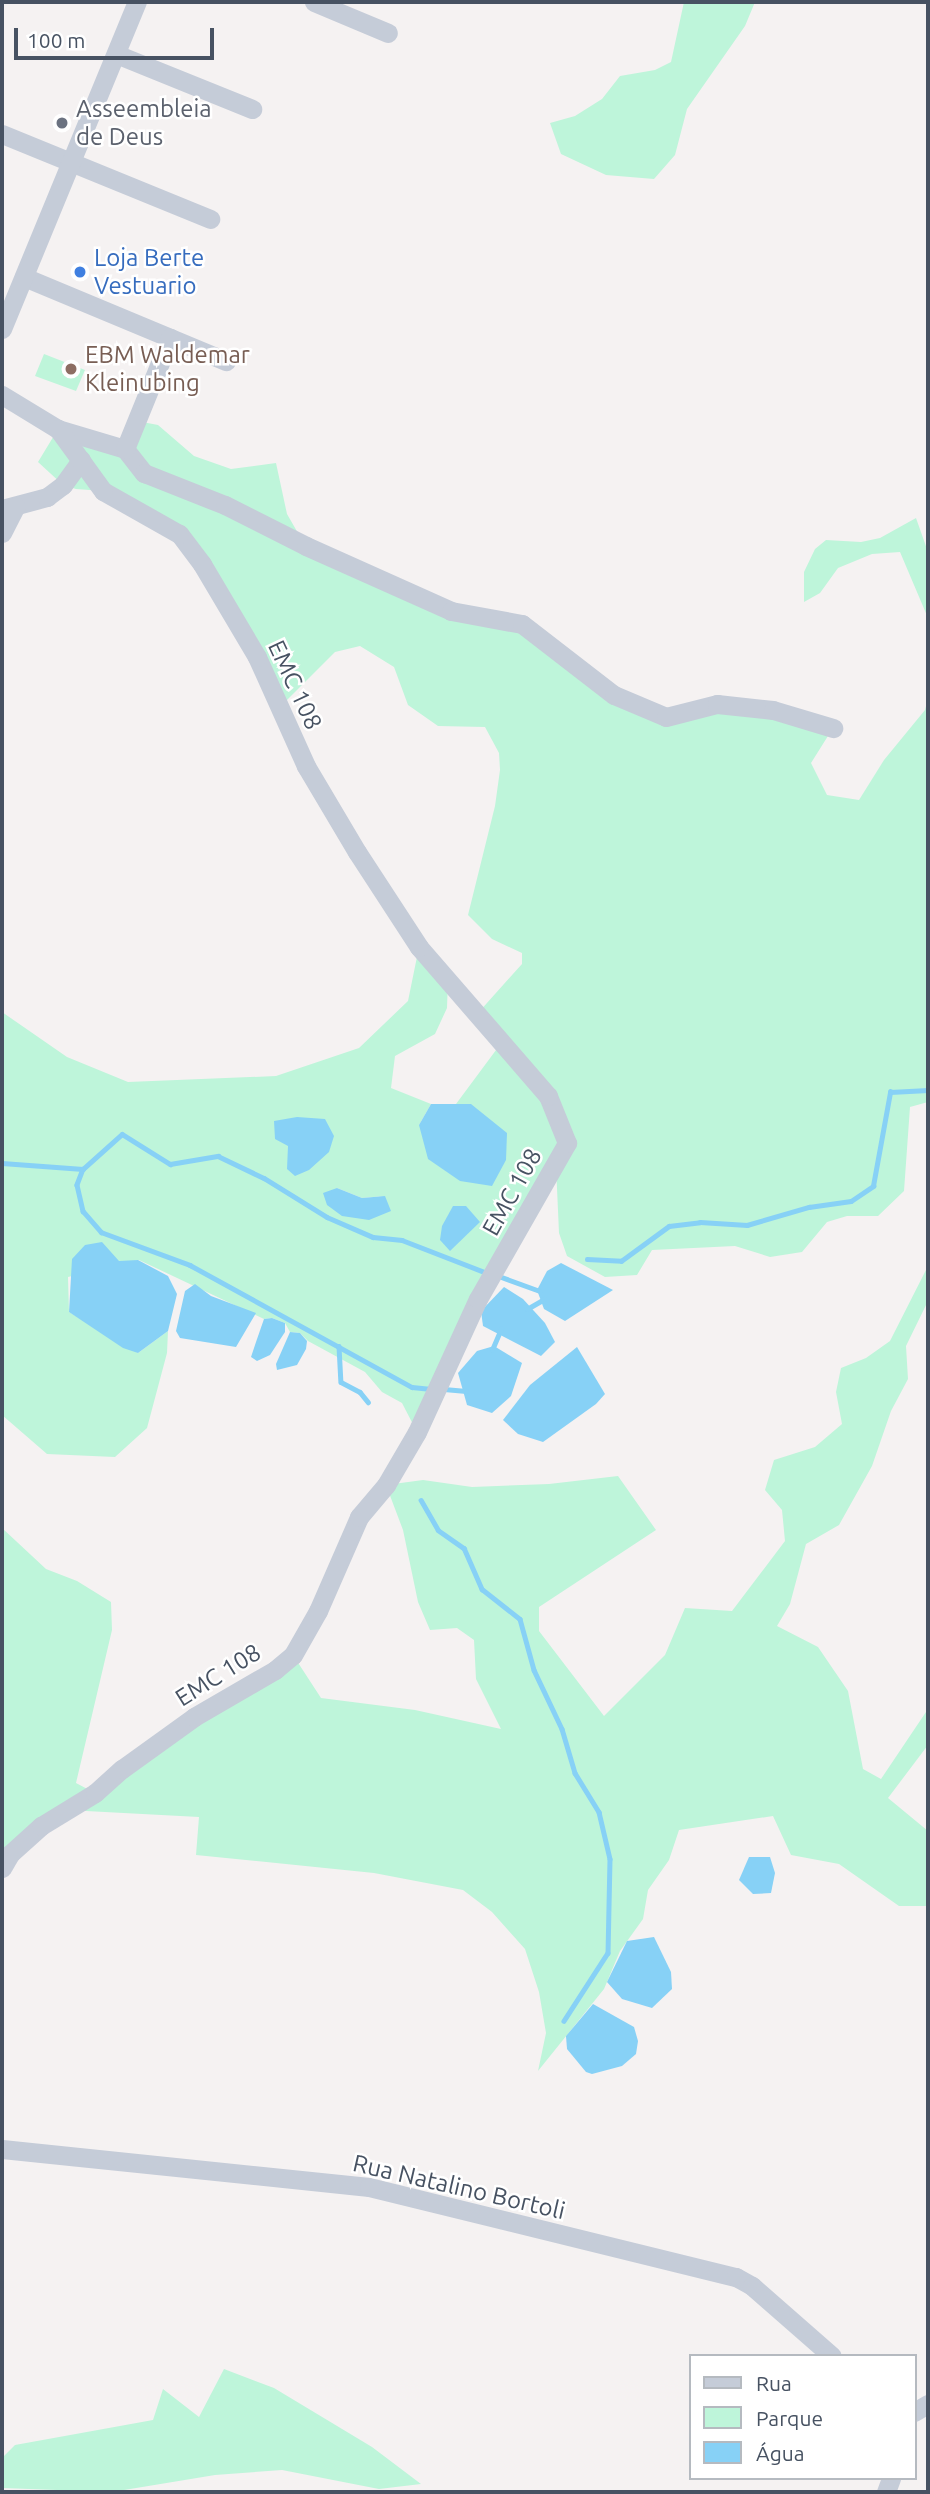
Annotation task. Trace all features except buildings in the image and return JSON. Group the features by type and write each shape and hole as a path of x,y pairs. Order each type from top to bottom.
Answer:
{"street":[{"path":"2,329 137,2"},
{"path":"314,2 388,33"},
{"path":"116,54 252,109"},
{"path":"2,134 210,219"},
{"path":"24,277 226,361"},
{"path":"125,449 170,338"},
{"path":"2,395 58,429 125,449 144,473 225,505 306,547 451,611 522,624 614,695 666,717 717,704 772,710 833,728"},
{"name":"EMC 108","path":"2,1868 10,1854 41,1826 95,1793 122,1769 194,1717 275,1670 293,1654 318,1611 359,1517 386,1485 417,1432 478,1299 567,1143 548,1096 419,947 357,852 306,766 257,657 202,564 179,534 103,491 58,429"},
{"path":"2,533 9,508 47,496 63,485 81,460"},
{"name":"Rua Natalino Bortoli","path":"2,2149 369,2186 736,2277 752,2286 830,2354"}],"green space":[{"path":"684,2 755,2 745,26 687,109 675,155 654,179 606,175 561,154 550,123 575,116 602,99 620,76 655,70 671,62"},
{"path":"44,354 85,370 76,391 35,376"},
{"path":"137,421 158,425 194,456 231,469 276,463 287,514 306,547 451,611 522,624 614,695 666,717 717,704 833,728 811,763 827,795 859,800 884,760 925,710 928,698 928,1102 910,1107 904,1191 878,1216 847,1216 827,1222 802,1252 770,1257 735,1246 652,1250 637,1275 605,1277 567,1256 559,1233 556,1166 417,1432 402,1403 382,1392 365,1372 308,1341 300,1333 290,1332 285,1323 272,1318 264,1319 139,1260 68,1277 69,1312 138,1353 168,1331 167,1353 147,1428 115,1457 47,1454 2,1415 2,1012 67,1057 128,1082 276,1076 359,1048 408,1001 419,947 448,979 447,1008 435,1034 395,1056 391,1088 431,1104 419,1125 471,1104 456,1104 502,1042 478,1013 522,964 522,953 492,939 468,915 495,806 500,770 499,753 485,727 438,726 408,705 394,667 360,646 335,652 280,707 179,534 103,491 63,485 38,462 58,429 125,449","holes":["337,1188 362,1198 385,1196 327,1205"]},
{"path":"916,518 928,552 928,618 900,552 872,554 838,568 820,593 804,602 804,572 815,549 826,540 861,542 880,538"},
{"path":"928,1266 928,1301 906,1346 908,1379 891,1411 872,1466 839,1525 806,1544 790,1604 777,1626 818,1647 848,1691 863,1769 881,1779 928,1709 928,1745 888,1798 928,1831 928,1906 899,1906 839,1864 791,1855 773,1816 679,1830 669,1860 648,1890 643,1919 620,1951 604,1989 538,2071 546,2033 539,1992 525,1949 492,1912 463,1890 374,1873 196,1855 199,1817 67,1810 2,1868 2,1528 46,1569 77,1581 111,1602 112,1630 76,1783 95,1793 293,1655 321,1698 415,1710 501,1729 476,1679 474,1640 457,1628 430,1630 418,1602 403,1530 386,1485 423,1480 472,1487 549,1484 618,1476 656,1530 539,1607 539,1631 604,1716 665,1655 685,1608 732,1611 785,1541 782,1510 765,1490 774,1460 815,1447 842,1424 836,1392 841,1368 866,1358 890,1341"},
{"path":"224,2369 274,2388 372,2447 421,2484 379,2489 282,2470 215,2475 112,2492 2,2488 2,2458 15,2445 153,2420 163,2389 199,2417"}],"water":[{"path":"431,1104 471,1104 507,1133 506,1160 492,1186 460,1181 428,1159 419,1125"},
{"path":"297,1117 325,1119 334,1136 329,1152 309,1170 295,1176 287,1169 288,1146 275,1139 274,1121"},
{"path":"337,1188 362,1198 385,1196 391,1211 369,1220 342,1216 327,1205 323,1193"},
{"path":"453,1206 466,1206 480,1222 450,1251 440,1240 442,1226"},
{"path":"102,1242 119,1261 138,1260 168,1276 177,1294 168,1331 138,1353 123,1348 69,1312 72,1259 85,1245"},
{"path":"561,1263 613,1290 565,1321 544,1309 537,1290 547,1271"},
{"path":"195,1284 211,1296 256,1313 236,1347 180,1338 176,1331 185,1291"},
{"path":"504,1287 523,1299 545,1323 555,1342 541,1356 483,1326 481,1311"},
{"path":"272,1318 285,1323 285,1332 270,1355 257,1361 251,1357 264,1319"},
{"path":"290,1332 300,1333 307,1341 306,1349 297,1365 277,1370 276,1364"},
{"path":"494,1346 522,1363 511,1396 492,1413 467,1405 458,1373 477,1351"},
{"path":"577,1347 605,1394 596,1404 543,1442 518,1434 503,1420 530,1385"},
{"path":"749,1857 770,1857 775,1873 771,1893 753,1894 739,1880"},
{"path":"654,1937 671,1972 672,1989 652,2008 622,1999 607,1982 627,1941"},
{"path":"593,2004 634,2027 638,2041 636,2054 622,2066 592,2074 586,2072 567,2049 566,2036"}],"waterway":[{"path":"587,1259 621,1261 669,1226 700,1222 747,1225 809,1207 851,1201 873,1186 890,1092 928,1090"},
{"path":"2,1163 83,1169 122,1134 170,1164 218,1156 264,1178 327,1217 373,1237 402,1240 487,1273"},
{"path":"83,1169 77,1185 83,1211 101,1232 190,1265 412,1387 431,1389"},
{"path":"496,1275 540,1291"},
{"path":"527,1309 544,1299"},
{"path":"492,1350 501,1329"},
{"path":"339,1346 341,1382 360,1392 368,1402"},
{"path":"444,1389 466,1391"},
{"path":"421,1500 438,1530 464,1548 482,1589 520,1619 534,1670 562,1729 575,1773 599,1812 610,1859 608,1953 564,2021"}],"place":[{"name":"Asseembleia de Deus","path":"62,123"},
{"name":"Loja Berte Vestuario","path":"80,272"},
{"name":"EBM Waldemar Kleinubing","path":"71,369"}]}
